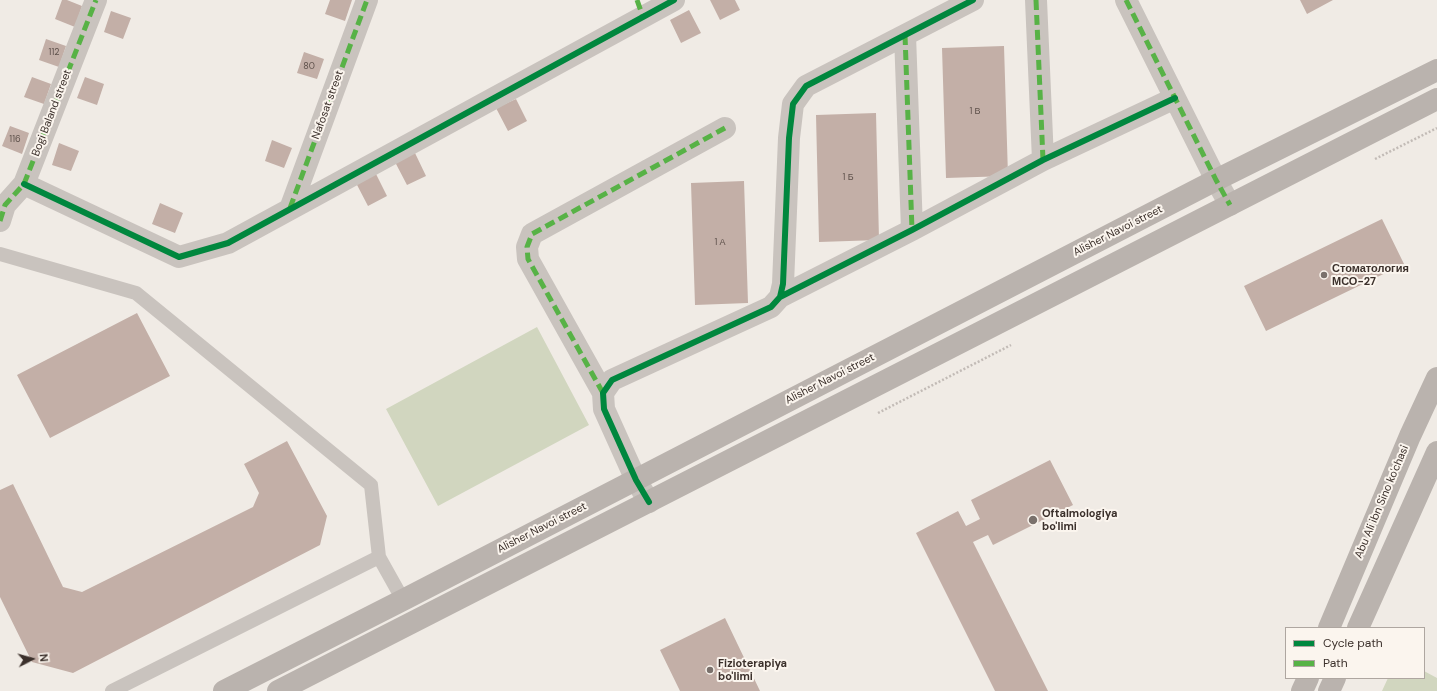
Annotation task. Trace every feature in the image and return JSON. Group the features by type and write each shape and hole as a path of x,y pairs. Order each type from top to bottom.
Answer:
{"main road":[{"name":"Alisher Navoi street","path":"224,691 1216,180 1437,70"},
{"path":"278,691 1437,99"},
{"name":"Abu Ali ibn Sino ko'chasi","path":"1329,627 1410,436 1437,378"},
{"path":"1358,627 1437,452"},
{"path":"1302,691 1308,679"},
{"path":"1329,691 1335,679"}],"street":[{"name":"Bogi Baland street","path":"2,209 24,184 96,0"},
{"name":"Nafosat street","path":"290,209 366,0"},
{"path":"24,184 179,257 228,243 640,8 674,0"},
{"path":"780,297 783,284 789,138 793,104 806,86 973,0"},
{"path":"1036,0 1043,160"},
{"path":"1126,0 1230,205"},
{"path":"904,36 912,230"},
{"path":"603,392 612,380 771,307 780,297 912,230 1043,160 1175,98"},
{"path":"649,502 636,480 604,409 603,392 528,259 527,247 532,234 725,128"}],"lane":[{"path":"0,254 136,293 371,485 379,558 403,600"},
{"path":"112,691 379,558"}],"green space":[{"path":"537,327 589,425 438,506 386,409"},
{"path":"1425,672 1437,678 1437,691 1382,691 1388,679 1425,679"}],"building":[{"path":"62,0 67,0 82,6 75,27 55,19"},
{"path":"330,0 352,0 345,21 325,14"},
{"path":"710,0 735,0 740,10 720,20"},
{"path":"1300,0 1333,0 1307,14"},
{"path":"689,10 701,33 681,43 670,20"},
{"path":"111,11 131,18 123,39 104,32"},
{"path":"46,39 66,46 59,67 39,60"},
{"path":"1004,46 1008,176 946,178 942,48"},
{"path":"304,52 324,59 317,79 297,73"},
{"path":"32,77 51,84 44,104 24,97"},
{"path":"85,77 104,84 97,105 77,98"},
{"path":"516,99 527,121 508,131 496,108"},
{"path":"876,113 879,240 819,242 816,115"},
{"path":"10,126 29,133 22,154 2,146"},
{"path":"272,140 292,148 284,168 265,161"},
{"path":"59,143 79,151 71,171 52,165"},
{"path":"415,153 426,176 407,185 395,162"},
{"path":"376,174 387,196 368,206 356,183"},
{"path":"744,181 748,303 695,305 691,183"},
{"path":"160,203 183,213 175,233 152,224"},
{"name":"Стоматология МСО-27","path":"1382,219 1404,264 1266,331 1244,286"},
{"path":"137,313 170,376 50,438 17,375"},
{"path":"287,441 327,516 320,545 73,673 32,662 0,597 0,490 13,484 63,587 82,592 253,507 259,493 244,464"},
{"path":"1050,460 1073,505 993,545 988,535 973,542 1048,691 995,691 916,533 958,511 966,526 980,519 971,500"},
{"name":"Fizioterapiya bo'limi","path":"725,618 760,691 680,691 660,650"}],"marked path":[{"path":"0,221 5,205 24,184 96,0"},
{"path":"290,208 367,0"},
{"path":"637,0 643,17"},
{"path":"1036,0 1043,160"},
{"path":"1126,0 1230,205"},
{"path":"905,35 912,230"},
{"path":"603,393 528,259 527,247 532,234 725,128"}],"cycle path":[{"path":"24,184 179,257 228,243 674,0"},
{"path":"649,502 636,480 604,409 603,393 612,380 771,307 780,297 783,284 789,138 793,104 806,86 973,0"},
{"path":"780,297 912,230 1043,160 1175,98"}],"place":[{"name":"Стоматология МСО-27","path":"1324,275"},
{"name":"Oftalmologiya bo'limi","path":"1033,520"},
{"name":"Fizioterapiya bo'limi","path":"710,670"}]}
